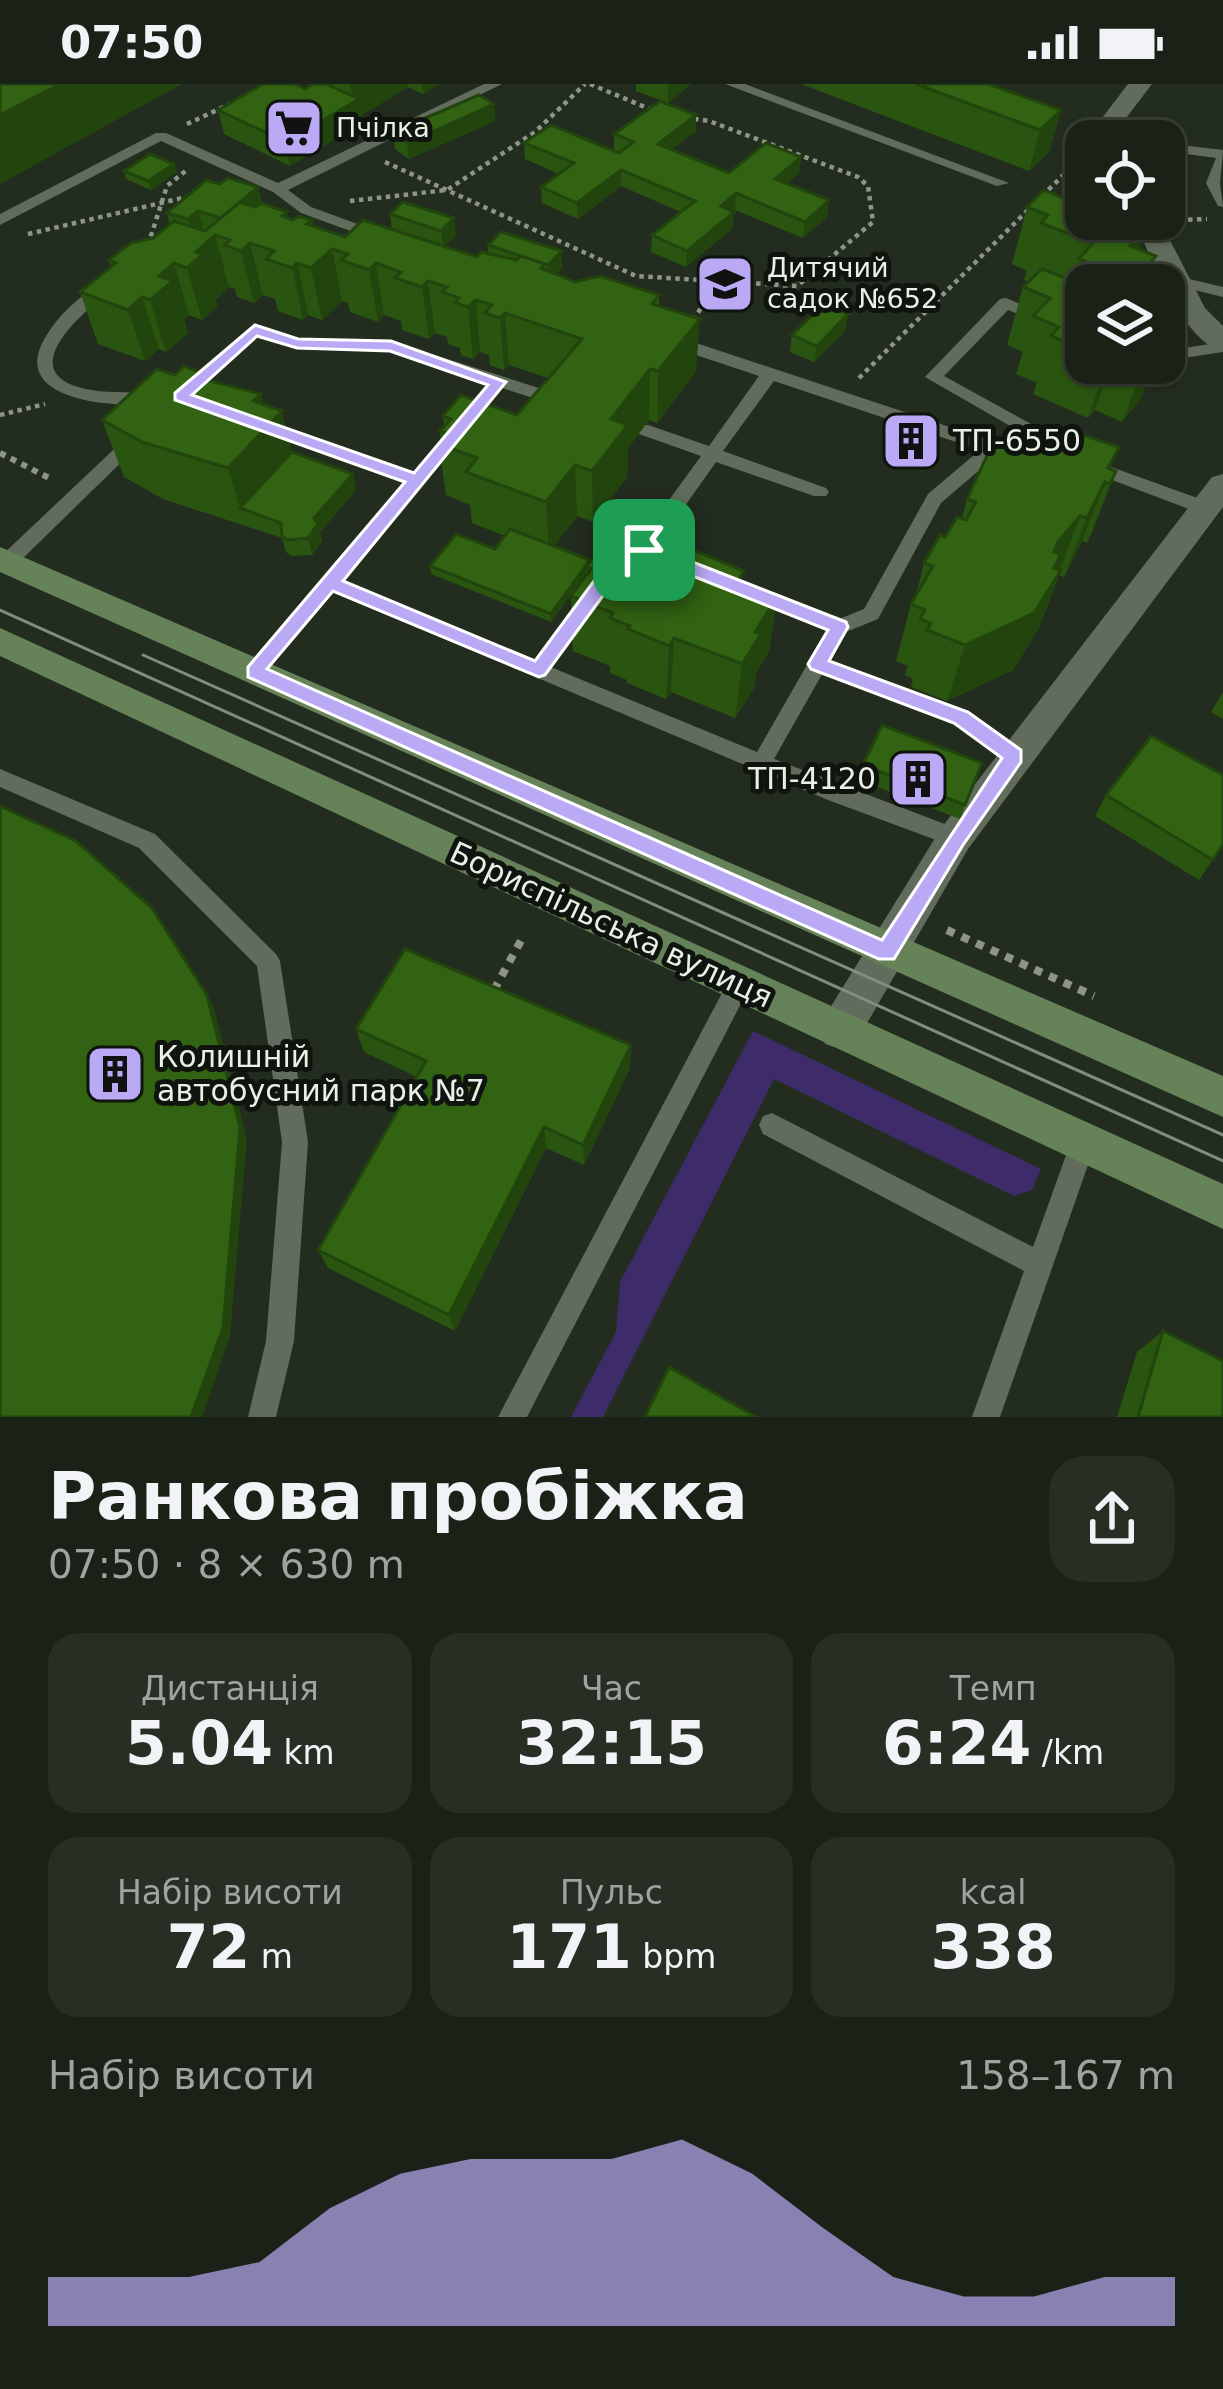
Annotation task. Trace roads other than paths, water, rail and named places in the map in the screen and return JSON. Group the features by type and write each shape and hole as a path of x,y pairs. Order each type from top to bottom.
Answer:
{"main road":[{"path":"3,560 886,952 1223,1096"},
{"name":"Бориспільська вулиця","path":"0,641 1223,1208"}],"street":[{"path":"1113,120 1140,84"},
{"path":"1185,300 1223,345"},
{"path":"840,1030 956,838 1216,497"}],"lane":[{"path":"278,189 495,84"},
{"path":"732,84 1002,183"},
{"path":"0,220 161,136 278,189 306,210 393,241"},
{"path":"1185,150 1223,156 1214,183 1223,203"},
{"path":"150,258 64,318 48,336 41,353 47,374 60,386 84,395 202,404"},
{"path":"1185,283 1223,292"},
{"path":"1065,328 1006,303 933,377 1095,466"},
{"path":"3,560 255,330 297,344 391,346 572,405"},
{"path":"655,334 993,448 1095,466 1216,497"},
{"path":"1185,352 1223,345"},
{"path":"666,558 644,550 770,375"},
{"path":"254,672 499,382"},
{"path":"245,419 417,480"},
{"path":"642,429 820,492"},
{"path":"761,763 839,627 872,614 934,499 993,448"},
{"path":"331,584 761,763 956,838"},
{"path":"731,584 839,627"},
{"path":"0,778 147,841 268,961 295,1142 280,1341 262,1417"},
{"path":"512,1417 739,984"},
{"path":"772,1125 1041,1266"},
{"path":"986,1417 1082,1142"}],"tram line":[{"path":"0,610 1223,1161"},
{"path":"143,655 1223,1135"}],"place":[{"name":"Пчілка","path":"294,128"},
{"name":"Дитячий садок №652","path":"725,284"},
{"name":"ТП-6550","path":"911,441"},
{"name":"ТП-4120","path":"918,779"},
{"name":"Колишній автобусний парк №7","path":"115,1074"}]}
